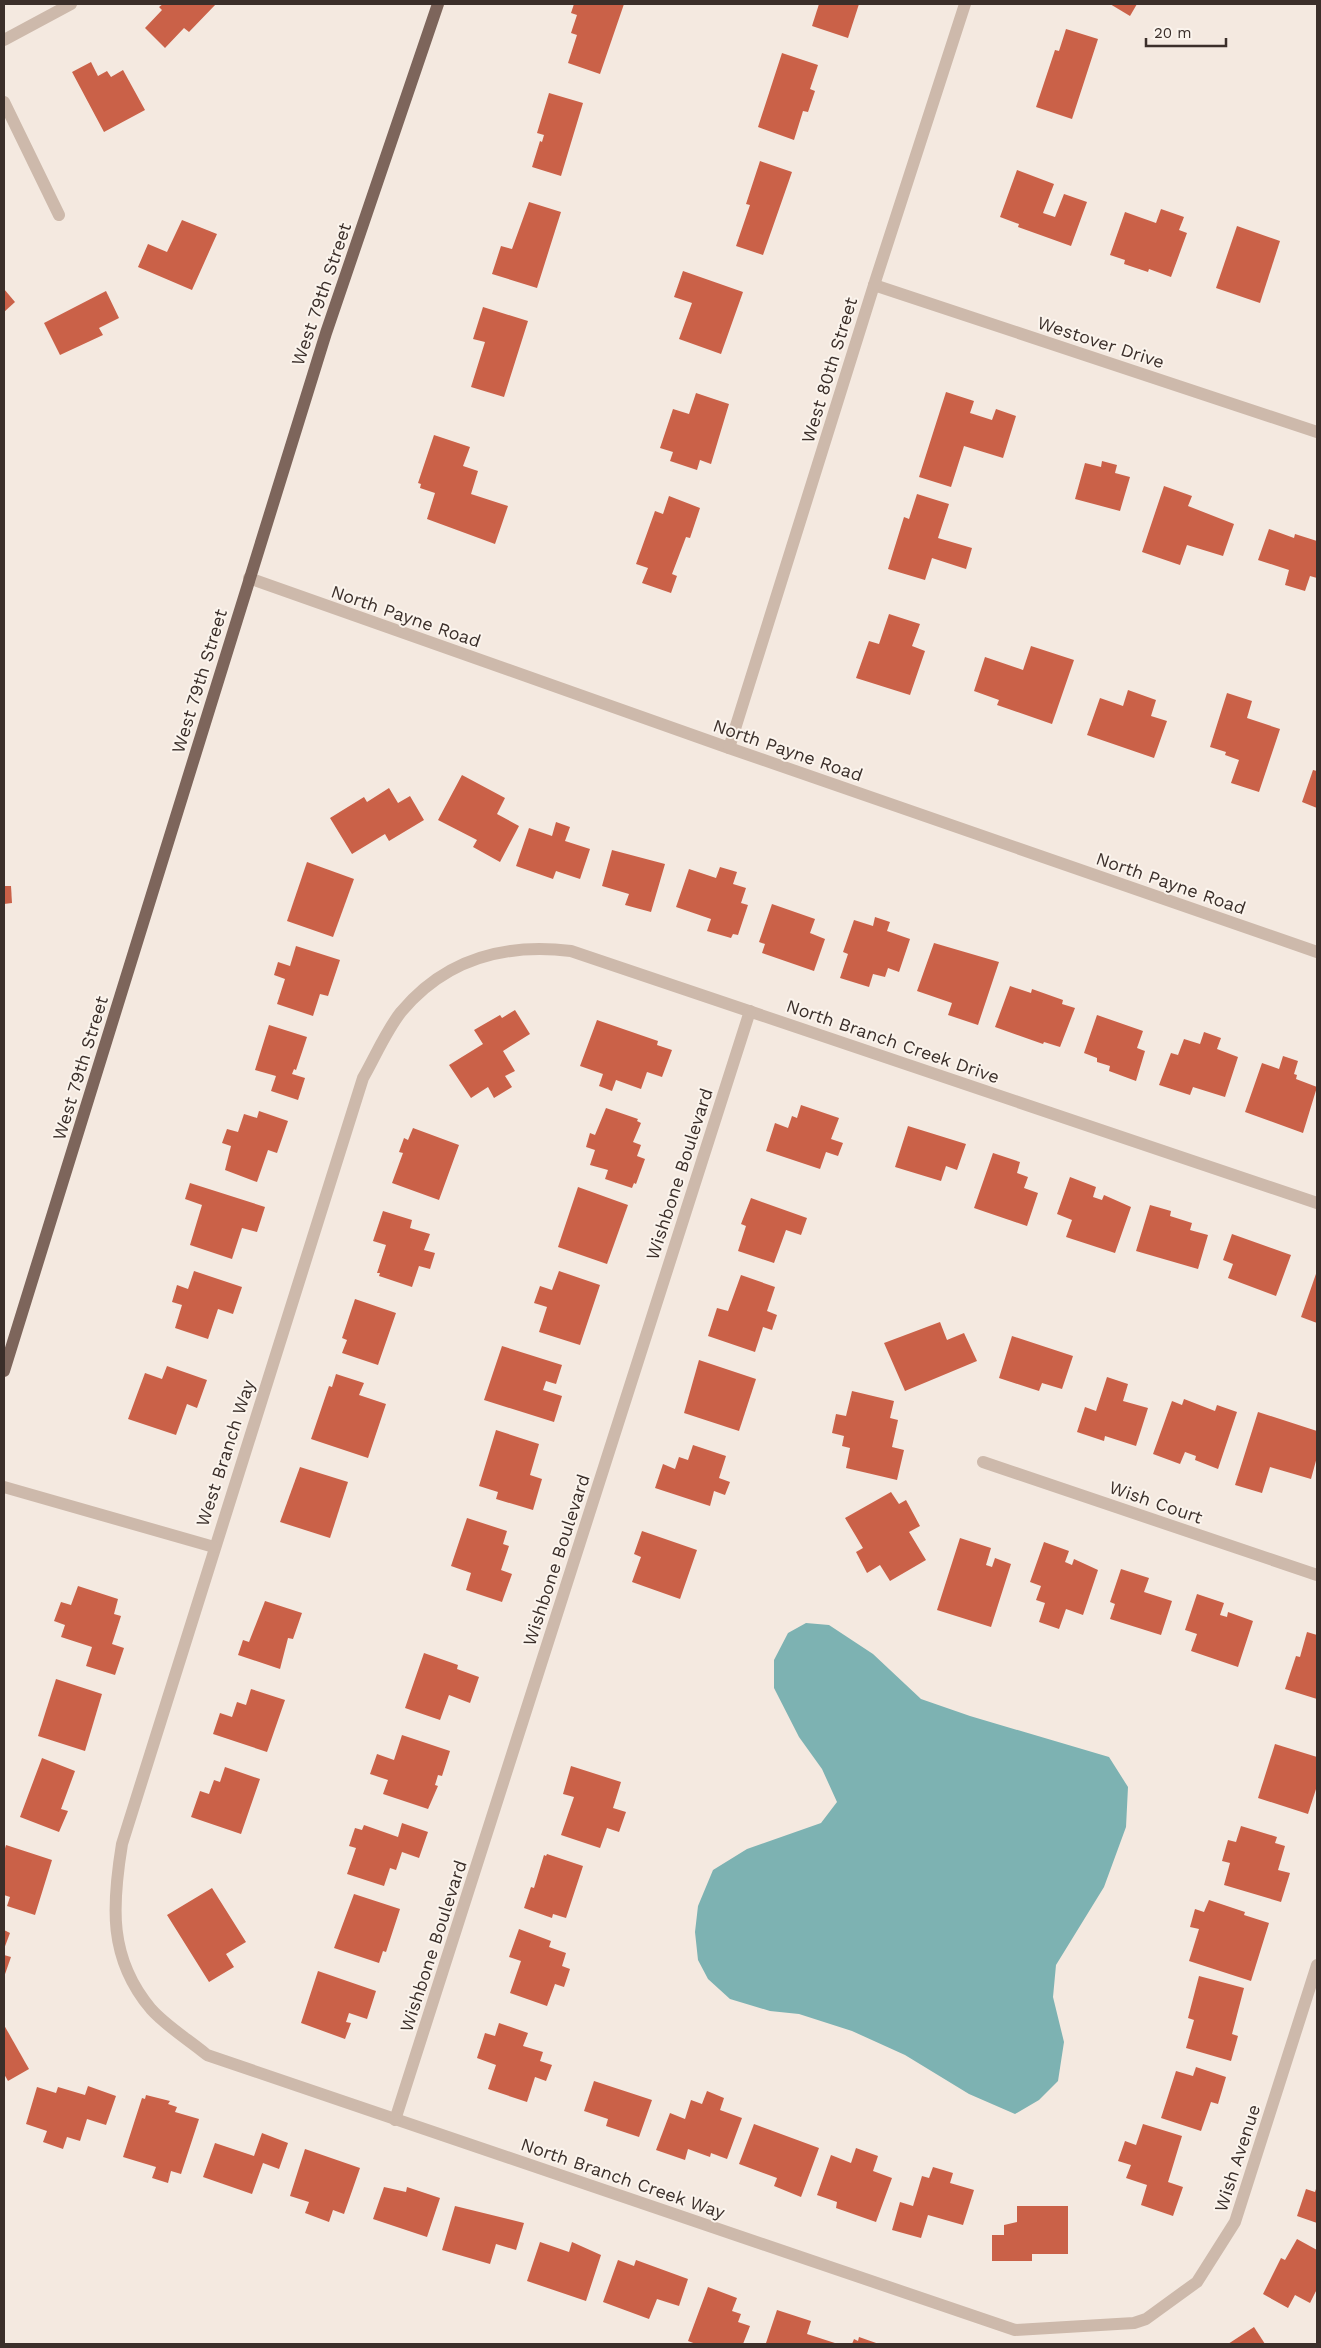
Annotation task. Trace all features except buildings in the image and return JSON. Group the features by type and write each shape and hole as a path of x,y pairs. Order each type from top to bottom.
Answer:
{"main road":[{"name":"West 79th Street","path":"4,1371 326,333 438,4"}],"street":[{"path":"4,40 71,4"},
{"name":"West 80th Street","path":"729,748 874,285 965,4"},
{"path":"4,102 59,215"},
{"name":"Westover Drive","path":"874,285 1317,432"},
{"name":"North Payne Road","path":"249,578 729,748 1317,952"},
{"name":"North Branch Creek Drive","path":"455,969 494,953 521,948 571,951 1317,1203"},
{"name":"West Branch Way","path":"132,1982 118,1943 114,1913 122,1844 363,1078 401,1012 427,988 455,969"},
{"name":"Wishbone Boulevard","path":"395,2120 750,1011"},
{"name":"Wish Court","path":"983,1462 1317,1575"},
{"path":"4,1487 214,1547"},
{"name":"Wish Avenue","path":"1134,2323 1146,2318 1197,2282 1235,2222 1317,1965"},
{"name":"North Branch Creek Way","path":"132,1982 152,2010 208,2055 395,2120 1015,2330 1134,2323"}],"water":[{"path":"806,1623 829,1625 873,1654 921,1699 970,1716 1109,1757 1128,1787 1126,1827 1104,1887 1056,1965 1053,1997 1064,2042 1058,2081 1039,2100 1015,2114 969,2094 905,2055 852,2031 799,2014 770,2011 730,1999 708,1979 698,1960 695,1932 698,1906 713,1870 747,1849 821,1823 837,1802 822,1769 799,1737 774,1688 774,1660 788,1633"}]}
